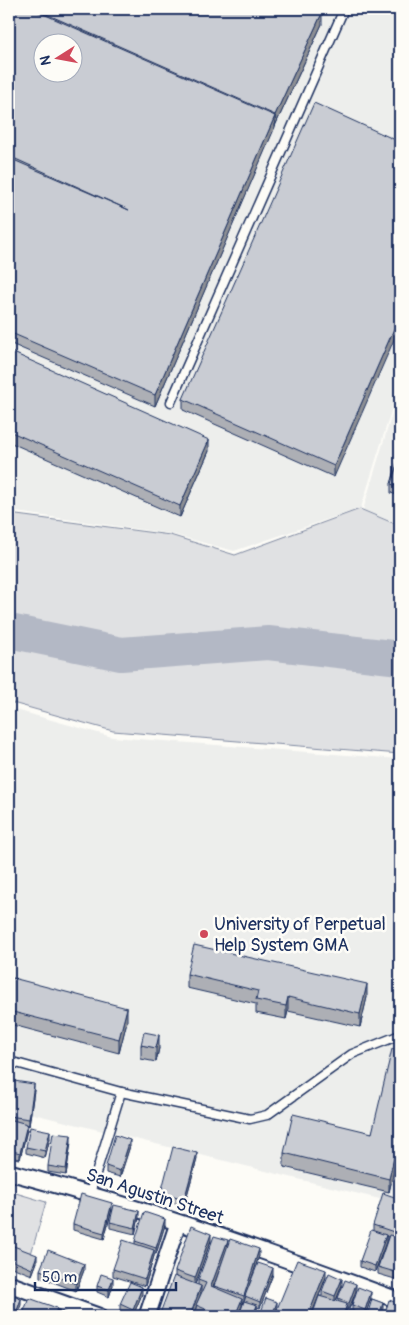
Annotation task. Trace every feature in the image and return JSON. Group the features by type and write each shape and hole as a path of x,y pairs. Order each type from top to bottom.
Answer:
{"street":[{"name":"San Agustin Street","path":"9,1172 90,1193 178,1222 400,1301"},
{"path":"147,1316 178,1222"},
{"path":"9,1284 98,1316"}],"lane":[{"path":"170,402 344,9"},
{"path":"9,1061 121,1092 250,1119 267,1115 352,1054 400,1035"},
{"path":"90,1193 121,1092"}],"shaded area":[{"path":"9,9 385,9 400,17 400,382 361,508 234,551 171,534 9,511"},
{"path":"400,387 400,525 363,510"},
{"path":"360,509 400,526 400,754 113,731 9,702 9,514 170,535 235,555"},
{"name":"University of Perpetual Help System GMA","path":"9,708 112,737 400,759 400,1204 9,1108"},
{"path":"9,1191 46,1202 31,1254 9,1248"}],"building":[{"path":"9,9 32,9 275,116 155,395 9,332 9,158 129,210 9,156"},
{"path":"35,9 312,9 322,13 275,115"},
{"path":"314,103 400,142 400,315 334,466 183,399"},
{"path":"9,351 209,440 180,506 9,431"},
{"path":"400,455 400,487 391,484"},
{"path":"194,945 367,984 360,1014 288,997 286,1006 256,1000 258,991 187,974"},
{"path":"9,977 127,1008 119,1039 9,1011"},
{"path":"144,1032 159,1035 156,1048 141,1045"},
{"path":"392,1049 400,1051 400,1132 389,1179 284,1153 293,1114 372,1133"},
{"path":"14,1081 34,1084 29,1119 9,1116"},
{"path":"9,1119 27,1124 20,1153 9,1150"},
{"path":"30,1127 50,1131 45,1151 26,1147"},
{"path":"53,1133 71,1135 66,1169 48,1166"},
{"path":"115,1135 130,1140 120,1171 106,1166"},
{"path":"173,1147 197,1153 184,1200 161,1193"},
{"path":"383,1193 400,1199 400,1234 373,1225"},
{"path":"81,1194 112,1203 104,1233 73,1224"},
{"path":"114,1205 139,1211 135,1228 110,1222"},
{"path":"144,1212 165,1219 156,1248 135,1241"},
{"path":"191,1226 211,1234 195,1278 175,1271"},
{"path":"371,1230 386,1235 375,1266 360,1261"},
{"path":"389,1235 400,1238 400,1256 395,1272 378,1267"},
{"path":"214,1236 228,1240 211,1286 242,1299 235,1316 222,1316 196,1305 206,1283 198,1280"},
{"path":"230,1239 259,1249 244,1296 214,1286"},
{"path":"123,1240 154,1250 145,1279 113,1269"},
{"path":"11,1245 37,1255 32,1269 9,1259"},
{"path":"48,1250 84,1264 76,1284 40,1270"},
{"path":"297,1260 326,1270 308,1316 297,1316 277,1309"},
{"path":"258,1263 273,1268 260,1302 245,1296"},
{"path":"329,1273 342,1279 335,1296 322,1291"},
{"path":"101,1274 113,1278 109,1290 97,1286"},
{"path":"174,1276 201,1286 190,1316 159,1316"},
{"path":"345,1280 356,1284 349,1303 338,1298"},
{"path":"130,1282 142,1287 133,1310 120,1304"},
{"path":"358,1287 371,1292 365,1310 352,1305"},
{"path":"9,1295 21,1299 15,1316 9,1316"},
{"path":"319,1296 347,1304 343,1316 312,1316"},
{"path":"29,1298 57,1308 54,1316 22,1316"},
{"path":"266,1298 277,1302 272,1316 261,1312"},
{"path":"372,1299 383,1303 379,1316 367,1316"},
{"path":"389,1300 400,1304 400,1316 384,1316"},
{"path":"244,1301 257,1305 253,1316 239,1316"},
{"path":"349,1310 362,1314 361,1316 347,1316"}],"waterway":[{"path":"9,631 121,654 268,643 400,658"}],"place":[{"name":"University of Perpetual Help System GMA","path":"204,934"}]}
